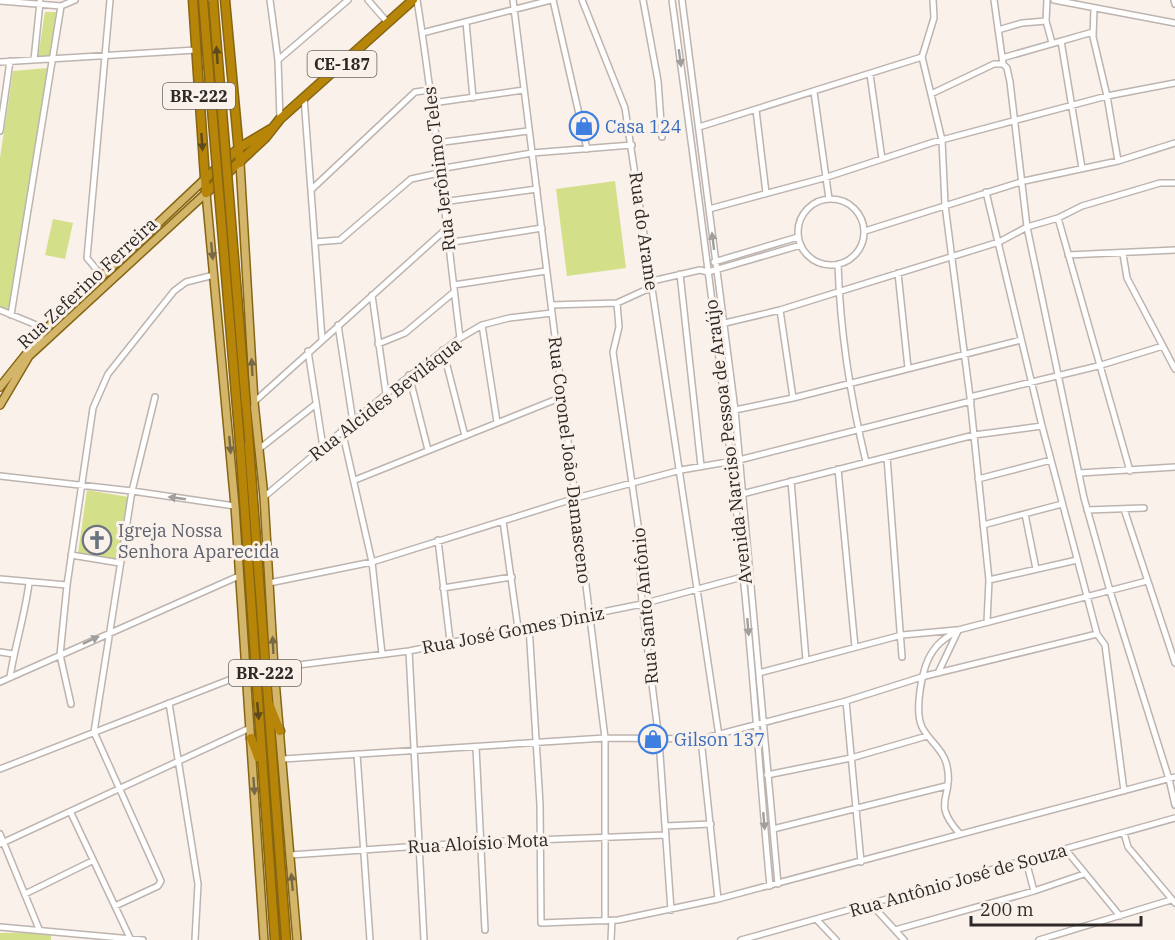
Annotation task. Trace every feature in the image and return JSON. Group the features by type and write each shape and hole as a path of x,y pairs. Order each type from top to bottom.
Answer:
{"highway":[{"name":"BR-222","path":"193,0 206,193"},
{"name":"BR-222","path":"203,0 240,443 275,940"},
{"name":"BR-222","path":"213,0 250,404 267,698 286,940"},
{"path":"225,0 240,163"},
{"name":"CE-187","path":"205,179 239,148 271,128 415,0"},
{"name":"CE-187","path":"206,193 266,138 271,128"},
{"path":"267,698 280,731"},
{"path":"251,738 262,770"}],"main road":[{"path":"240,163 250,404 259,449 264,497 274,668 297,940"},
{"name":"Rua Zeferino Ferreira","path":"0,387 46,328 205,179"},
{"name":"Rua Zeferino Ferreira","path":"0,405 29,356 206,193"},
{"name":"BR-222","path":"206,193 235,506 264,940"},
{"path":"144,237 151,244"}],"street":[{"path":"0,1 37,2 62,6 75,0"},
{"path":"102,276 87,258 107,56 110,0"},
{"path":"270,0 278,60 280,119"},
{"path":"278,60 348,0"},
{"path":"368,0 388,23"},
{"name":"Rua Jerônimo Teles","path":"415,0 432,103 445,230 460,338"},
{"name":"Rua Coronel João Damasceno","path":"513,0 605,738 605,921"},
{"path":"422,33 552,0 587,149"},
{"name":"Rua do Arame","path":"582,0 625,108 632,145 719,736"},
{"path":"642,0 658,81 662,137"},
{"name":"Avenida Narciso Pessoa de Araújo","path":"672,0 759,673 760,724 778,884"},
{"name":"Avenida Narciso Pessoa de Araújo","path":"682,0 735,410 746,576 760,724 770,886"},
{"path":"933,0 934,18 922,57 942,140 945,205 971,399 989,579 987,622"},
{"path":"994,0 1002,61 1007,68 1024,181 1027,227 1087,510 1110,591 1172,778 1175,805"},
{"path":"1047,0 1046,21 1052,44"},
{"path":"1054,0 1175,23"},
{"path":"34,60 37,2"},
{"path":"11,315 62,6"},
{"path":"1094,9 1093,32 1118,160"},
{"path":"998,30 1022,23 1046,21"},
{"path":"466,22 473,98"},
{"path":"931,94 994,64 1093,32"},
{"path":"1061,41 1083,168"},
{"path":"0,62 196,50"},
{"path":"699,127 922,57"},
{"path":"0,131 10,61"},
{"path":"870,74 882,159"},
{"path":"709,209 824,178 942,140 1107,96 1175,83"},
{"path":"312,189 416,92 430,90"},
{"path":"432,103 524,90"},
{"path":"813,92 824,178 829,199"},
{"path":"304,97 322,339"},
{"path":"756,110 766,193"},
{"path":"436,143 528,132"},
{"path":"865,231 1024,181 1118,160 1175,143"},
{"path":"315,242 340,240 411,179 439,171 532,153 632,145"},
{"path":"725,323 780,310 999,242 1027,227 1058,218 1082,206 1160,183 1175,183"},
{"path":"442,202 537,189"},
{"path":"986,192 1062,504 1097,634 1105,645 1124,791"},
{"path":"829,199 844,200 852,205 859,212 865,231 864,240 854,256 838,264 829,265 812,259 798,237 798,226 807,208 815,202 829,199"},
{"path":"1058,218 1098,366 1130,471"},
{"path":"447,243 542,228"},
{"path":"250,404 445,230"},
{"path":"700,270 707,264 798,237"},
{"path":"551,305 617,303 652,284 680,274 700,270 708,272 717,270 801,245"},
{"path":"1068,255 1175,250"},
{"path":"1123,254 1127,278 1175,369"},
{"path":"838,264 838,291 858,430 866,462"},
{"path":"454,285 546,271"},
{"path":"898,273 908,368"},
{"path":"680,274 702,466"},
{"path":"71,704 60,655 71,555 93,408 108,374 174,291 186,282 214,275"},
{"path":"378,344 405,333 454,292"},
{"path":"372,295 386,394"},
{"name":"Rua Santo Antônio","path":"617,303 620,327 613,352 638,525 642,604 659,740 671,910"},
{"path":"0,310 46,328"},
{"path":"780,310 793,398"},
{"name":"Rua Alcides Beviláqua","path":"264,497 409,375 460,338 482,325 509,318 552,313"},
{"path":"482,325 497,422"},
{"path":"338,326 352,422"},
{"path":"735,410 793,398 1021,340"},
{"path":"269,583 372,562 576,498 681,470 731,462 858,430 1032,381 1098,366 1162,346"},
{"path":"443,350 465,436"},
{"path":"308,351 323,447"},
{"path":"409,375 428,450"},
{"path":"115,906 158,886 161,881 94,732 132,491 155,397"},
{"path":"355,480 562,397"},
{"path":"259,449 315,404"},
{"path":"742,494 974,435 1042,426"},
{"path":"342,430 372,562 382,654"},
{"path":"887,457 903,657"},
{"path":"978,479 1051,460"},
{"path":"1080,473 1175,467"},
{"path":"838,469 855,647"},
{"path":"0,476 132,491 235,506"},
{"path":"791,481 806,660"},
{"path":"983,525 1062,504"},
{"path":"1087,510 1144,508"},
{"path":"1124,509 1175,663"},
{"path":"1025,514 1036,569"},
{"path":"503,521 518,628"},
{"path":"438,540 450,641"},
{"path":"71,555 120,563"},
{"path":"989,579 1077,560"},
{"path":"0,682 110,631 239,576"},
{"name":"Rua José Gomes Diniz","path":"274,668 409,651 642,604 746,576"},
{"path":"443,588 512,577"},
{"path":"0,579 67,585"},
{"path":"759,673 902,635 958,630 1147,581"},
{"path":"10,677 13,654 24,623 29,583"},
{"path":"529,626 537,743 541,924 605,921 671,910 778,884 1172,778"},
{"path":"938,673 958,630"},
{"path":"958,630 933,650 918,711 927,736 944,757 948,767 945,814 960,834"},
{"path":"282,759 605,738 701,739 846,701 925,676 1097,634"},
{"path":"409,651 424,940"},
{"path":"0,652 13,654"},
{"path":"0,769 169,703 246,676"},
{"path":"846,701 861,862"},
{"path":"169,703 198,884 195,940"},
{"path":"2,843 250,728"},
{"path":"767,775 851,758 927,736"},
{"path":"701,739 718,899"},
{"path":"476,747 484,930"},
{"path":"357,754 370,940"},
{"path":"773,828 856,810 946,786"},
{"path":"70,813 130,938"},
{"name":"Rua Antônio José de Souza","path":"741,940 765,938 817,920 1175,818"},
{"path":"665,826 711,824"},
{"path":"1040,940 1173,901 1128,847 1124,833"},
{"path":"0,834 39,929"},
{"name":"Rua Aloísio Mota","path":"290,855 420,845 666,835"},
{"path":"1066,850 1120,916"},
{"path":"25,894 92,861"},
{"path":"1026,861 1034,891"},
{"path":"895,930 1034,891 1084,874"},
{"path":"872,904 904,940"},
{"path":"611,940 612,920"},
{"path":"817,920 836,940"},
{"path":"0,927 143,940"}],"green space":[{"path":"45,12 56,12 50,57 38,57"},
{"path":"48,68 9,311 0,307 0,158 13,71"},
{"path":"615,181 626,268 567,276 556,189"},
{"path":"53,219 73,223 65,259 45,255"},
{"path":"87,490 128,497 118,560 78,553"},
{"path":"51,932 51,940 0,940 0,933"}],"place":[{"name":"Casa 124","path":"584,126"},
{"name":"Igreja Nossa Senhora Aparecida","path":"97,540"},
{"name":"Gilson 137","path":"653,739"}]}
